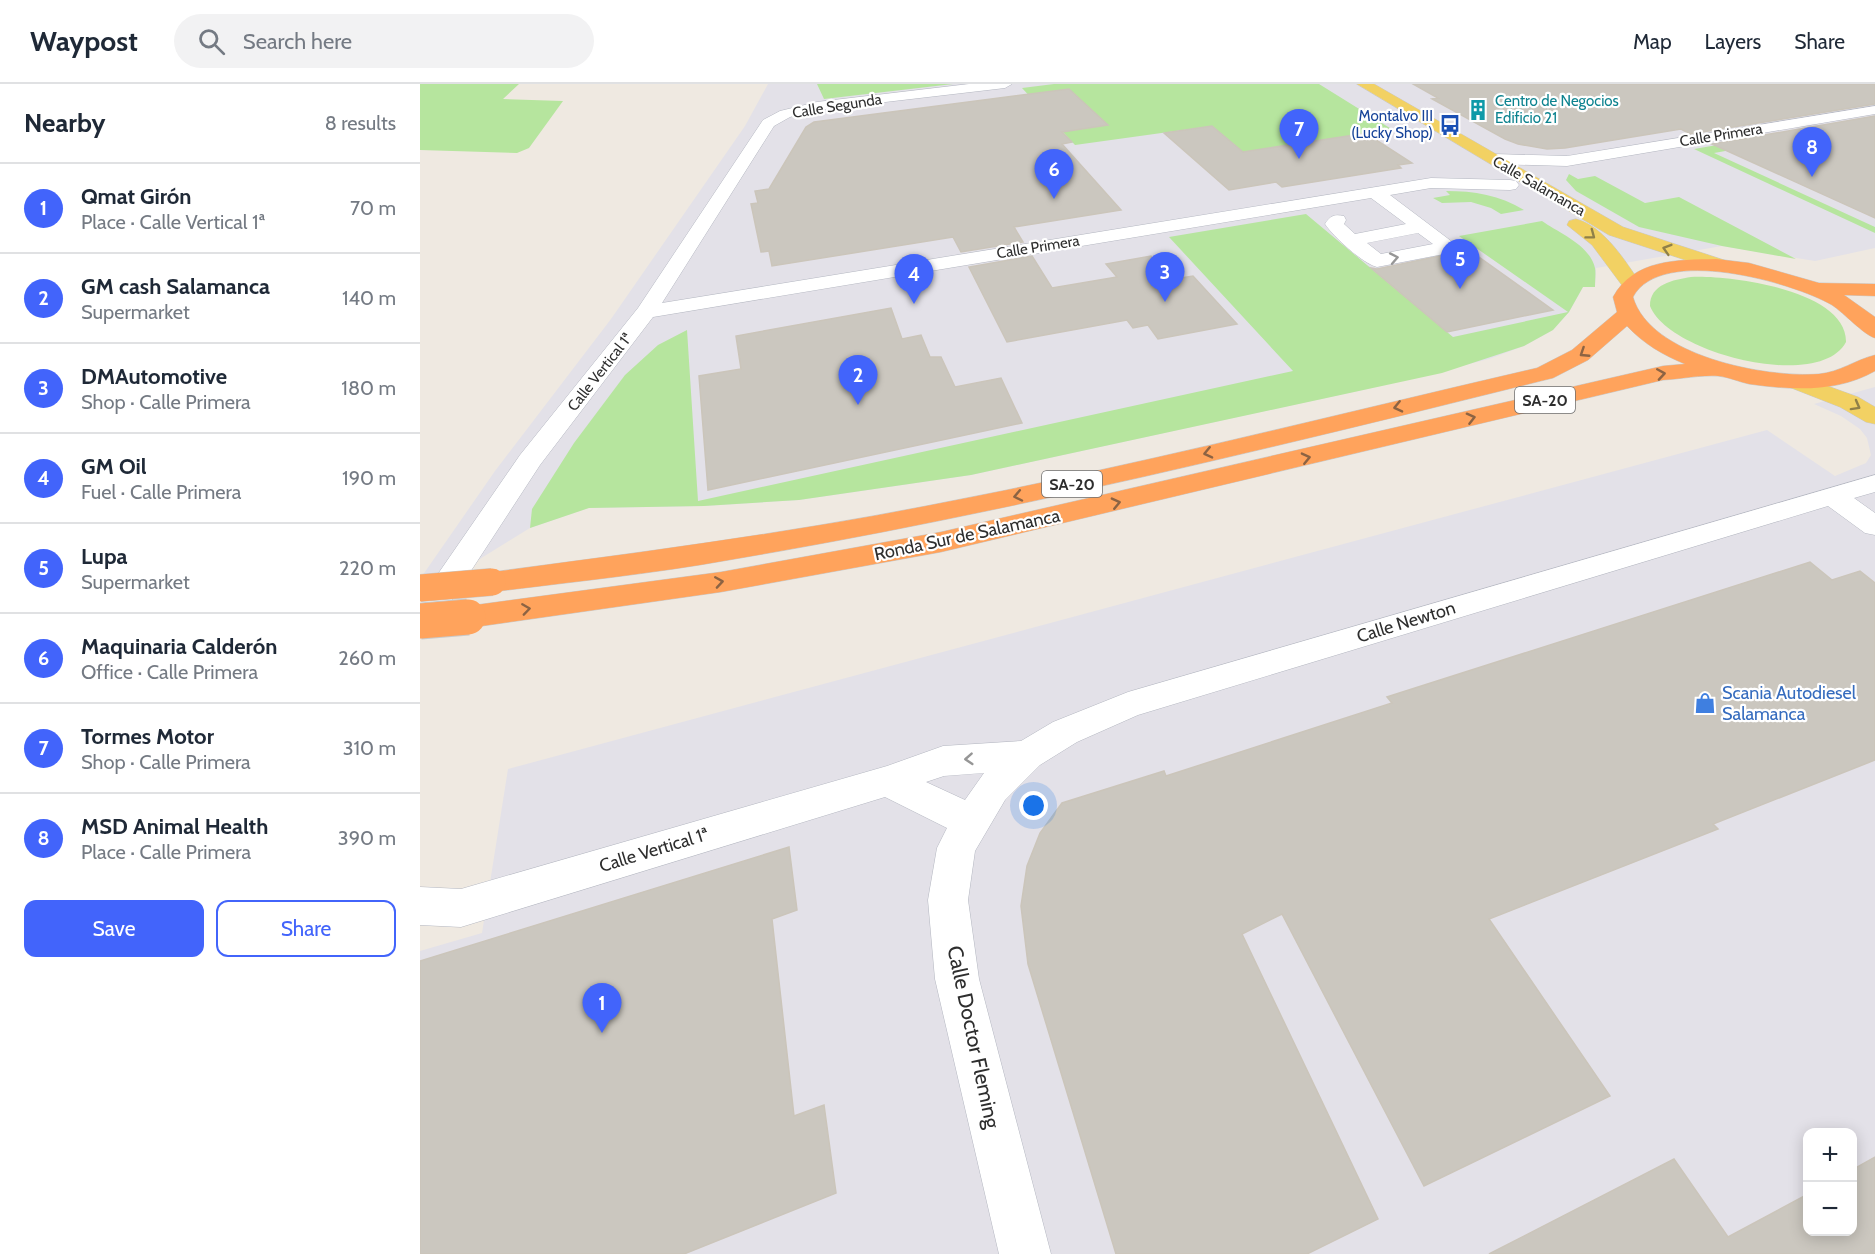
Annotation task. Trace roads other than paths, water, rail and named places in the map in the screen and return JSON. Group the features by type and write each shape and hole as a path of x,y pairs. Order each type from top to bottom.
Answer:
{"highway":[{"path":"1628,314 1623,297 1630,284 1652,272 1684,266 1723,266 1784,278 1813,288 1849,306 1873,326 1875,332"},
{"path":"1813,288 1875,290"},
{"name":"Ronda Sur de Salamanca","path":"420,588 492,582 727,551 926,515 1113,475 1545,373 1566,365 1596,345 1628,314 1646,334 1677,353 1719,369 1758,378 1797,382 1848,377 1866,370 1875,362"},
{"name":"Ronda Sur de Salamanca","path":"420,623 721,582 941,542 1663,373 1719,369"}],"main road":[{"name":"Calle Salamanca","path":"1358,87 1494,159 1630,237 1723,266"},
{"name":"Calle Salamanca","path":"1358,87 1599,241 1630,284"},
{"path":"1797,382 1849,402 1875,417"}],"street":[{"name":"Calle Segunda","path":"788,109 1005,84"},
{"name":"Calle Vertical 1ª","path":"420,623 529,461 646,312 763,129 788,109"},
{"name":"Calle Primera","path":"1494,159 1567,161 1875,110"},
{"name":"Calle Primera","path":"1532,182 1567,161"},
{"name":"Calle Primera","path":"1431,183 1463,168"},
{"name":"Calle Primera","path":"646,312 1431,183 1510,185"},
{"path":"1337,220 1334,224 1377,261 1449,247 1374,192"},
{"path":"1314,202 1337,220 1398,210"},
{"path":"1351,240 1422,227"},
{"name":"Calle Newton","path":"972,821 992,789 1027,755 1065,732 1128,705 1875,483"},
{"path":"1831,495 1875,526"},
{"name":"Calle Vertical 1ª","path":"420,906 461,908 887,781 943,761 1027,755"},
{"path":"887,781 972,821"},
{"name":"Calle Doctor Fleming","path":"972,821 956,848 948,900 957,979 1025,1254"}],"place":[{"name":"Centro de Negocios Edificio 21","path":"1478,110"},
{"name":"Montalvo III (Lucky Shop)","path":"1450,125"},
{"name":"Tormes Motor","path":"1299,159"},
{"name":"MSD Animal Health","path":"1812,177"},
{"name":"Maquinaria Calderón","path":"1054,199"},
{"name":"Lupa","path":"1460,289"},
{"name":"DMAutomotive","path":"1165,302"},
{"name":"GM Oil","path":"914,304"},
{"name":"GM cash Salamanca","path":"858,405"},
{"name":"Scania Autodiesel Salamanca","path":"1705,703"},
{"name":"Qmat Girón","path":"602,1033"}]}
